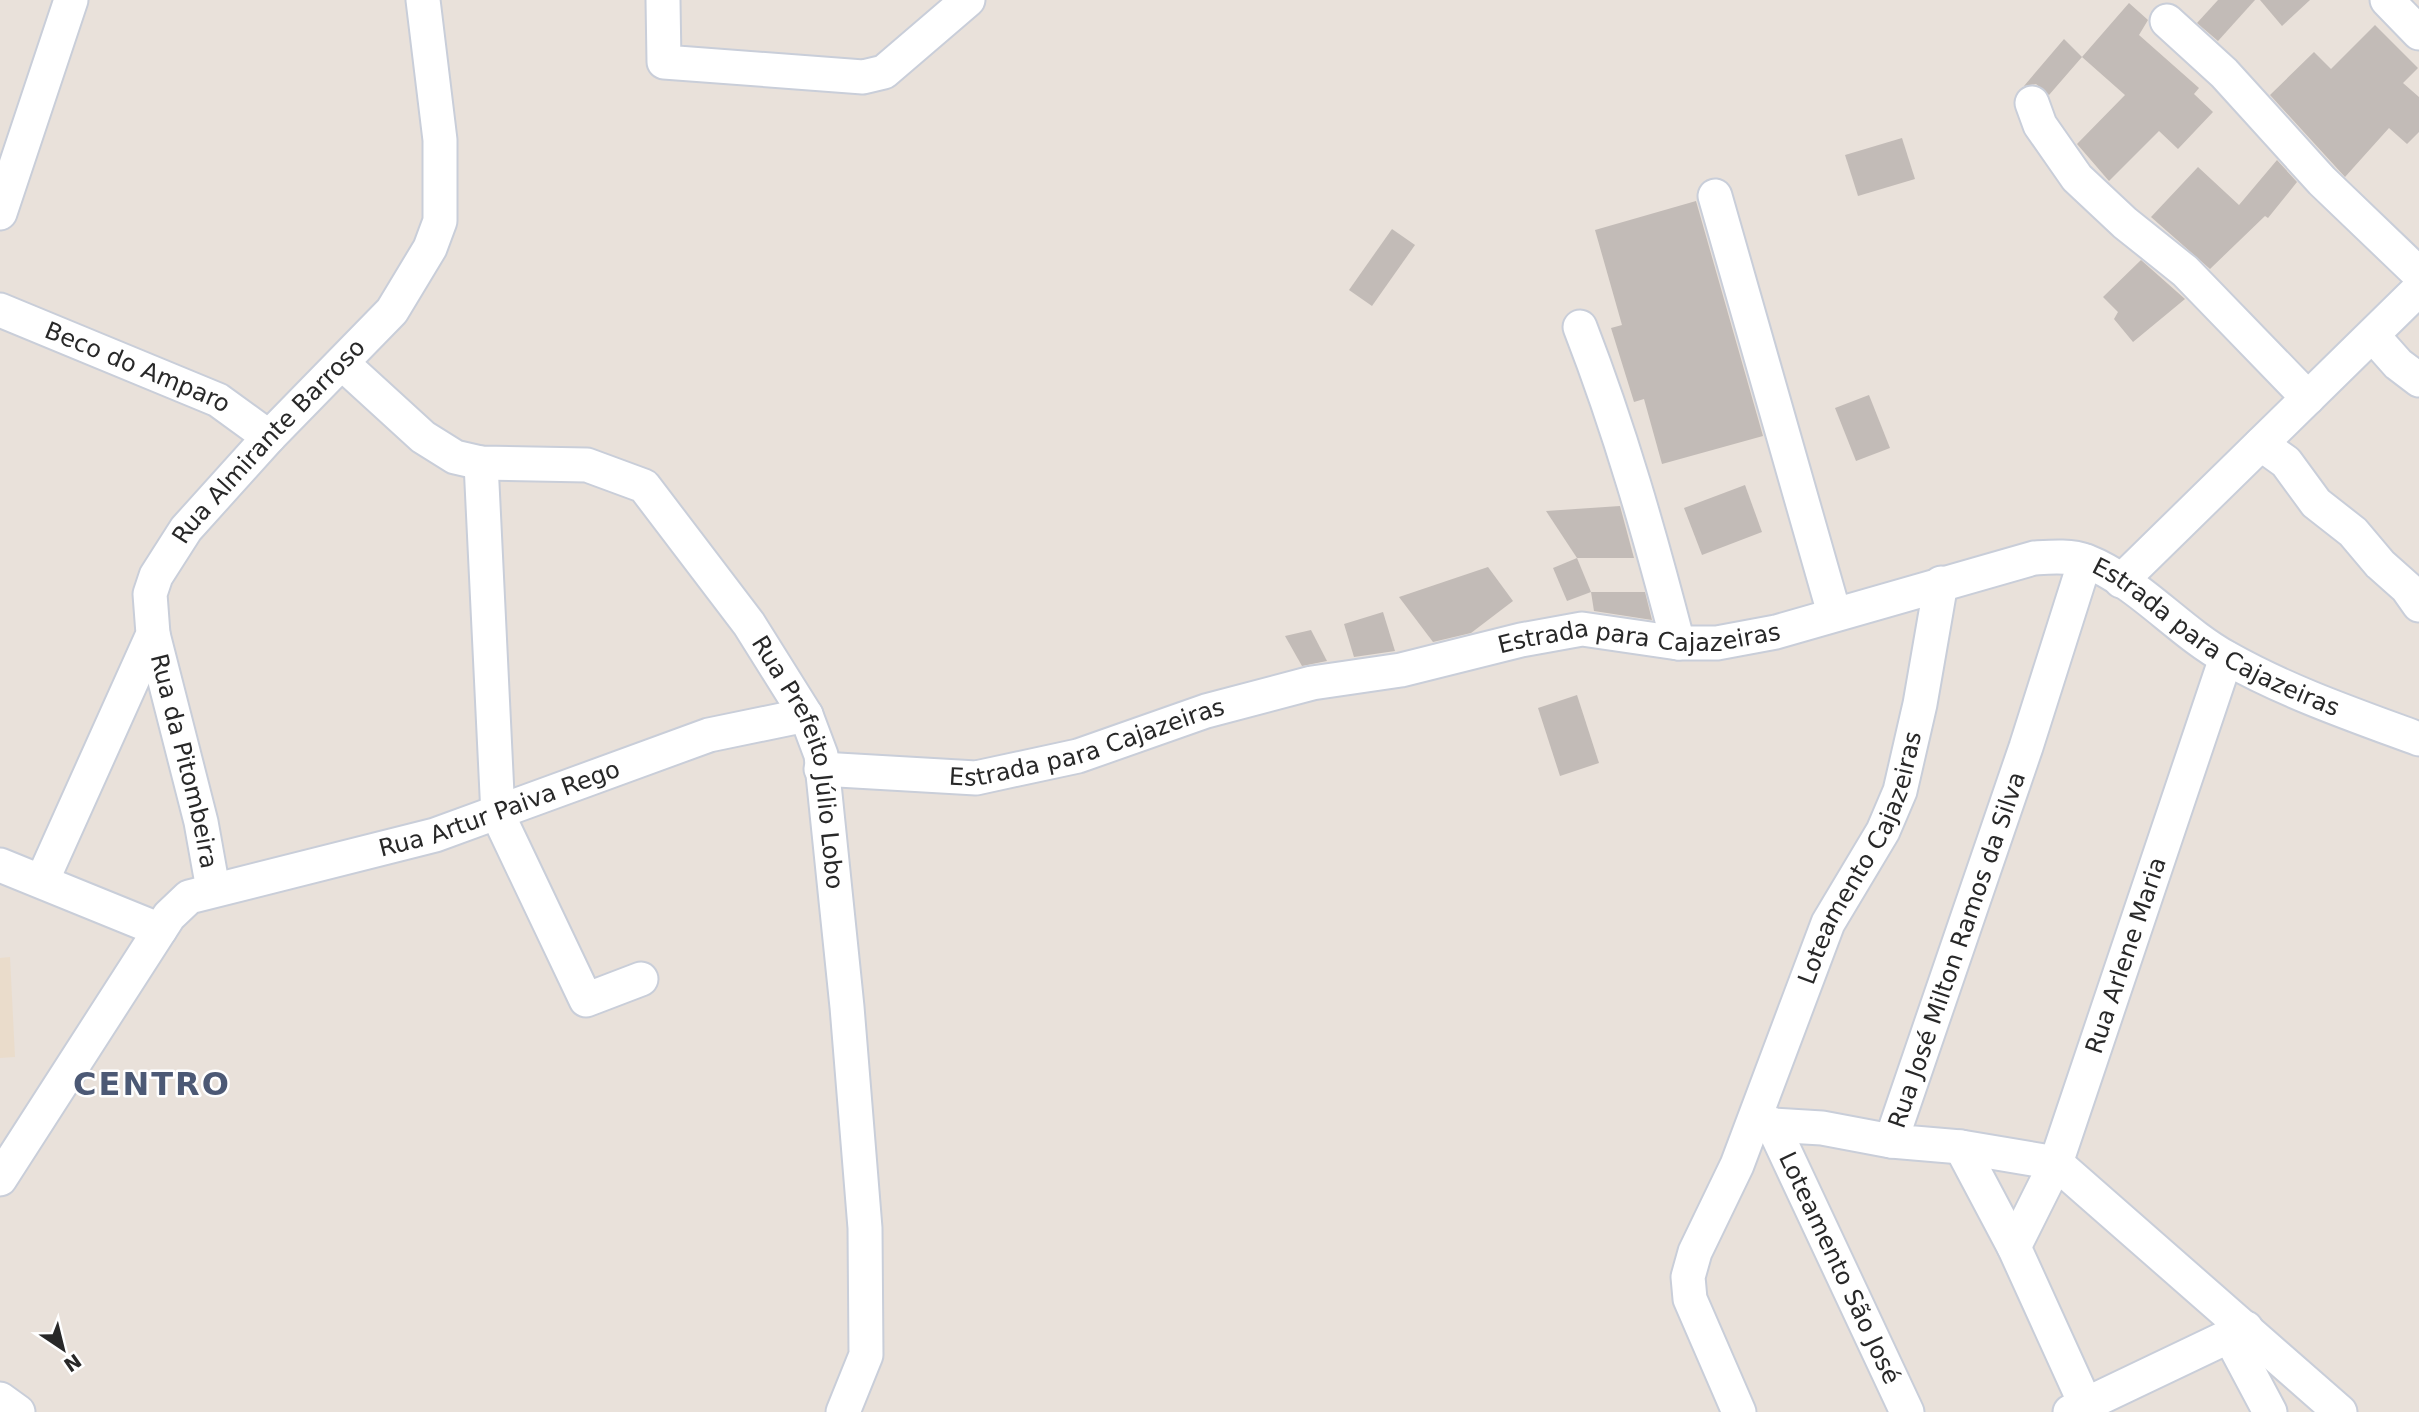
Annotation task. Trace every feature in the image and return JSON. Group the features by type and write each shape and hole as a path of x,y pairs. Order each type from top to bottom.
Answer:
{"street":[{"path":"0,213 71,0"},
{"name":"Rua Almirante Barroso","path":"43,881 153,634 150,594 156,576 186,529 269,437 392,311 430,248 440,221 440,140 423,0"},
{"path":"663,0 664,62 863,77 884,72 968,0"},
{"path":"2387,0 2419,33"},
{"path":"2167,21 2224,72 2322,181 2419,274"},
{"path":"2032,103 2040,125 2077,178 2124,223 2185,271 2308,398"},
{"path":"1715,196 1834,613"},
{"path":"2121,581 2374,337 2419,289"},
{"name":"Beco do Amparo","path":"0,310 218,400 269,437"},
{"path":"1580,327 1615,417 1646,518 1678,643"},
{"path":"2374,337 2398,364 2419,380"},
{"name":"Rua Prefeito Júlio Lobo","path":"342,363 423,438 455,457 481,463 587,465 644,486 749,624 806,715 821,755 847,1007 865,1228 866,1355 843,1412"},
{"path":"2261,444 2286,463 2316,503 2353,532 2380,564 2407,588 2419,605"},
{"path":"481,463 498,814 586,1000 641,979"},
{"name":"Estrada para Cajazeiras","path":"821,769 976,778 1079,756 1259,695 1312,683 1401,670 1521,640 1582,629 1678,643 1717,643 1776,632 1834,613 2034,558 2055,557 2085,561 2121,581 2226,658 2314,699 2419,739"},
{"name":"Rua José Milton Ramos da Silva","path":"2056,1163 1961,1147 1891,1141 2021,760 2085,561"},
{"name":"Loteamento Cajazeiras","path":"1739,1412 1715,1351 1696,1313 1687,1285 1695,1252 1762,1124 1828,923 1883,831 1900,791 1920,704 1941,583"},
{"name":"Rua da Pitombeira","path":"153,634 201,822 201,893"},
{"name":"Rua Arlene Maria","path":"2014,1247 2056,1163 2226,658"},
{"name":"Rua Artur Paiva Rego","path":"201,893 435,835 709,735 806,715"},
{"path":"0,865 160,930"},
{"path":"0,1179 169,916 201,893"},
{"path":"1762,1124 1857,1133 1891,1141"},
{"name":"Loteamento São José","path":"1762,1124 1907,1412"},
{"path":"1961,1147 2014,1247 2081,1410 2238,1332"},
{"path":"2056,1163 2238,1332 2340,1412"},
{"path":"2238,1332 2270,1412"},
{"path":"0,1399 18,1412"}],"shaded area":[{"path":"10,957 15,1057 0,1058 0,958"}],"building":[{"path":"2218,0 2255,0 2218,41 2197,23"},
{"path":"2260,0 2310,0 2282,26"},
{"path":"2129,3 2148,20 2139,35 2199,88 2194,94 2213,112 2178,149 2159,131 2109,181 2077,144 2125,95 2082,57"},
{"path":"2375,25 2418,68 2403,83 2419,97 2419,132 2407,144 2389,128 2345,177 2270,95 2314,52 2331,69"},
{"path":"2064,39 2082,57 2049,95 2036,84 2024,86"},
{"path":"1902,138 1915,179 1858,196 1845,155"},
{"path":"2277,160 2297,182 2268,218 2265,216 2210,269 2151,217 2198,167 2239,205"},
{"path":"1696,201 1763,436 1662,464 1644,399 1634,402 1611,328 1622,325 1595,230"},
{"path":"1392,229 1415,245 1372,306 1349,290"},
{"path":"2141,260 2185,299 2133,342 2114,319 2118,312 2103,297"},
{"path":"1869,395 1890,448 1856,461 1835,408"},
{"path":"1745,485 1762,532 1702,555 1684,508"},
{"path":"1620,506 1634,558 1577,558 1546,511"},
{"path":"1577,558 1591,592 1567,601 1553,568"},
{"path":"1488,567 1513,601 1471,633 1433,642 1399,597"},
{"path":"1591,592 1645,592 1652,620 1594,611"},
{"path":"1383,612 1395,651 1354,657 1344,624"},
{"path":"1311,630 1327,661 1302,666 1285,636"},
{"path":"1577,695 1599,763 1560,776 1538,708"}],"district":[{"name":"CENTRO","path":"152,1084"}]}
